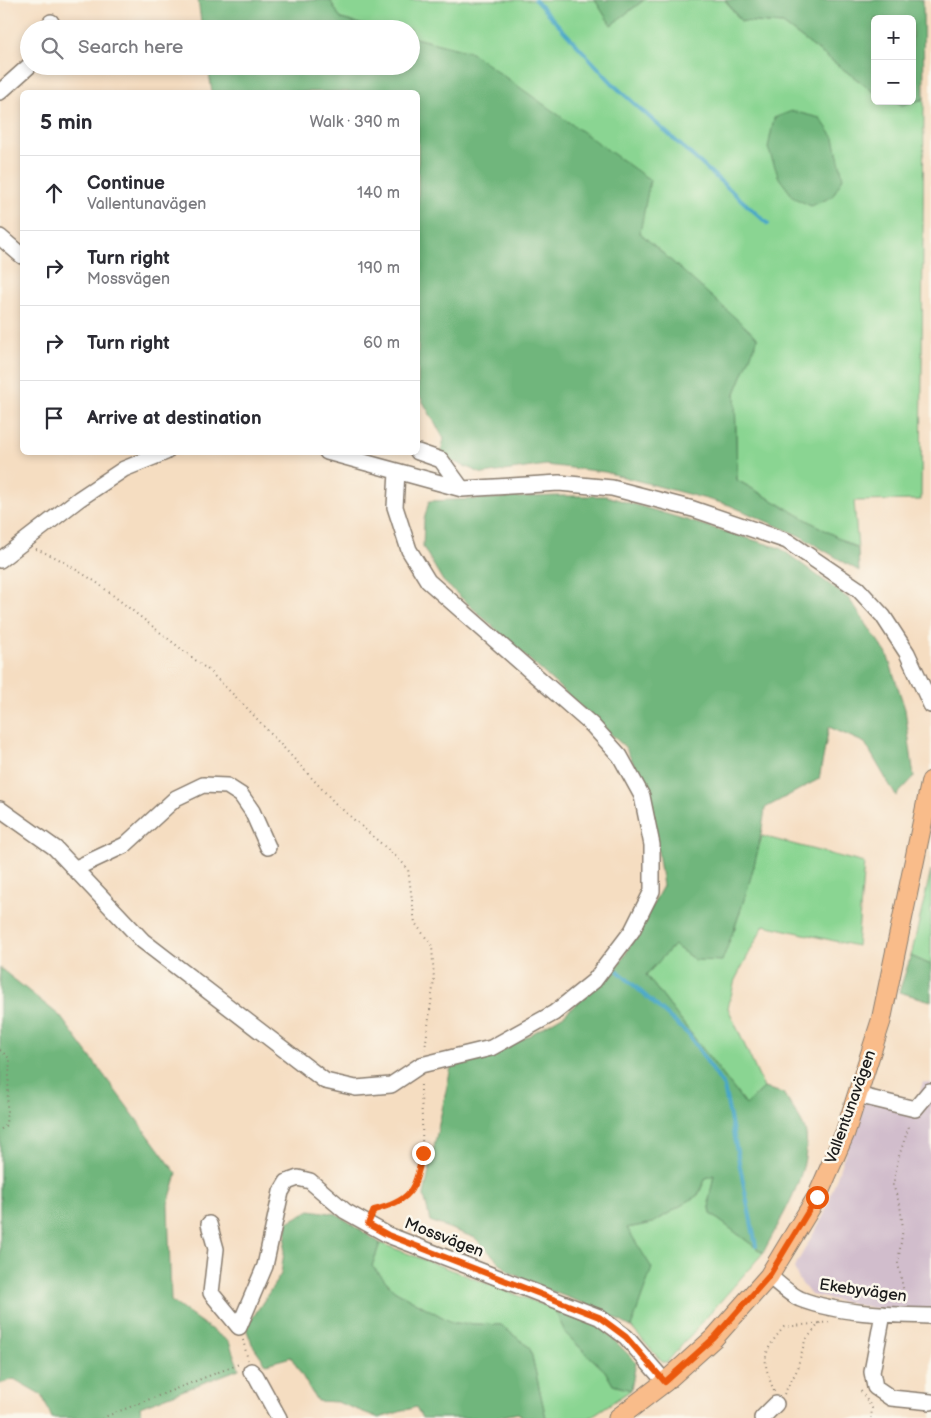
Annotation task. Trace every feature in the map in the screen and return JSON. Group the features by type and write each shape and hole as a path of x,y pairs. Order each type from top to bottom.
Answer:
{"main road":[{"name":"Vallentunavägen","path":"618,1418 665,1382 714,1338 769,1276 817,1197 845,1133 881,1022 931,781"}],"street":[{"path":"0,92 20,74"},
{"path":"0,237 20,254"},
{"path":"420,453 441,460 462,489"},
{"path":"0,560 79,499 124,469 159,455"},
{"path":"338,455 462,489 559,483 612,488 693,509 787,540 858,588 883,616 907,653 931,705"},
{"path":"0,809 55,848 143,941 325,1081 356,1088 391,1085 421,1065 491,1048 554,1013 594,981 632,931 652,891 652,845 642,796 620,756 592,725 428,581 409,550 395,507 398,472"},
{"path":"74,869 125,845 176,798 203,785 227,786 241,796 252,811 268,847"},
{"path":"857,1095 914,1110 930,1091"},
{"name":"Mossvägen","path":"239,1327 265,1266 281,1192 287,1182 298,1178 310,1181 345,1212 388,1235 599,1317 626,1337 665,1382"},
{"path":"210,1224 216,1249 211,1293 239,1327"},
{"name":"Ekebyvägen","path":"769,1276 800,1298 834,1314 931,1316"},
{"path":"883,1314 872,1372 875,1387 890,1398 931,1402"},
{"path":"250,1367 279,1418"},
{"path":"762,1418 776,1404"}],"path":[{"path":"21,543 57,558 96,582 208,670 245,706 335,803 401,860 408,869 415,923 432,946 434,980 421,1065 420,1104 423,1153 415,1184 408,1196 390,1206 374,1210 368,1224"},
{"path":"0,1050 10,1059 6,1126 0,1130"},
{"path":"908,1315 898,1262 904,1228 894,1185 898,1159 914,1110"},
{"path":"776,1404 796,1372 805,1341 819,1324 834,1314"},
{"path":"776,1404 764,1361 770,1342 784,1327 819,1324 834,1314"},
{"path":"102,1418 233,1365 250,1367 239,1327"}],"shaded area":[{"path":"923,1082 931,1083 931,1311 872,1308 811,1295 799,1280 794,1268 824,1215 865,1094 917,1102"}],"green space":[{"path":"198,0 330,0 341,19 345,20 201,20"},
{"path":"330,0 595,0 611,25 644,0 725,0 741,21 783,24 871,90 871,105 916,105 916,101 924,99 921,500 854,501 858,549 737,480 735,393 757,338 640,233 470,52 420,39 420,20 341,19"},
{"path":"595,0 644,0 611,25"},
{"path":"725,0 923,0 924,99 916,101 916,15 871,15 871,90 783,24 741,21"},
{"path":"420,39 470,52 650,180 640,233 758,338 735,393 737,480 858,549 859,571 800,536 729,505 605,472 546,465 483,474 440,456 444,439 420,397 420,90 212,90 209,75 420,75"},
{"path":"792,111 820,118 834,138 843,178 832,197 811,206 794,198 779,178 768,148 774,118"},
{"path":"606,496 780,548 849,599 887,654 905,709 914,777 896,796 865,743 829,727 819,779 765,808 748,886 722,961 695,960 674,945 646,975 746,1105 764,1088 783,1093 805,1130 806,1149 804,1164 793,1195 763,1253 711,1214 709,1200 714,1175 706,1178 698,1195 653,1223 627,1228 652,1268 631,1327 599,1309 548,1290 509,1272 475,1238 430,1221 424,1195 451,1067 506,1049 564,1015 621,962 663,886 650,796 625,747 443,581 423,547 424,520 429,501"},
{"path":"762,836 864,863 857,946 764,925 735,980 728,1008 764,1088 746,1105 646,975 674,945 695,960 734,931"},
{"path":"931,870 931,965 911,956"},
{"path":"911,956 931,965 931,1001 899,992"},
{"path":"0,968 60,1016 177,1174 168,1204 171,1301 229,1342 239,1369 140,1407 142,1418 52,1418 42,1395 14,1379 0,1384"},
{"path":"714,1175 709,1200 711,1214 763,1253 667,1362 662,1362 631,1327 651,1268 627,1228 653,1223 698,1195 706,1178"},
{"path":"310,1210 337,1214 380,1243 372,1266 394,1290 453,1323 501,1325 530,1348 546,1418 523,1418 518,1413 494,1418 422,1418 416,1407 379,1418 337,1402 317,1401 291,1357 266,1364 252,1344 246,1328 281,1274 288,1222"},
{"path":"380,1243 554,1309 566,1334 605,1371 613,1385 631,1390 589,1418 546,1418 530,1348 501,1325 453,1323 394,1290 372,1266"},
{"path":"554,1309 600,1326 636,1362 631,1390 613,1385 605,1371 566,1334"}],"waterway":[{"path":"535,0 616,87 768,224"},
{"path":"618,971 689,1035 724,1087 756,1246"}],"route":[{"path":"423,1153 415,1184 408,1196 390,1206 374,1210 368,1224 388,1235 599,1317 626,1337 665,1382 714,1338 769,1276 817,1197"}]}
